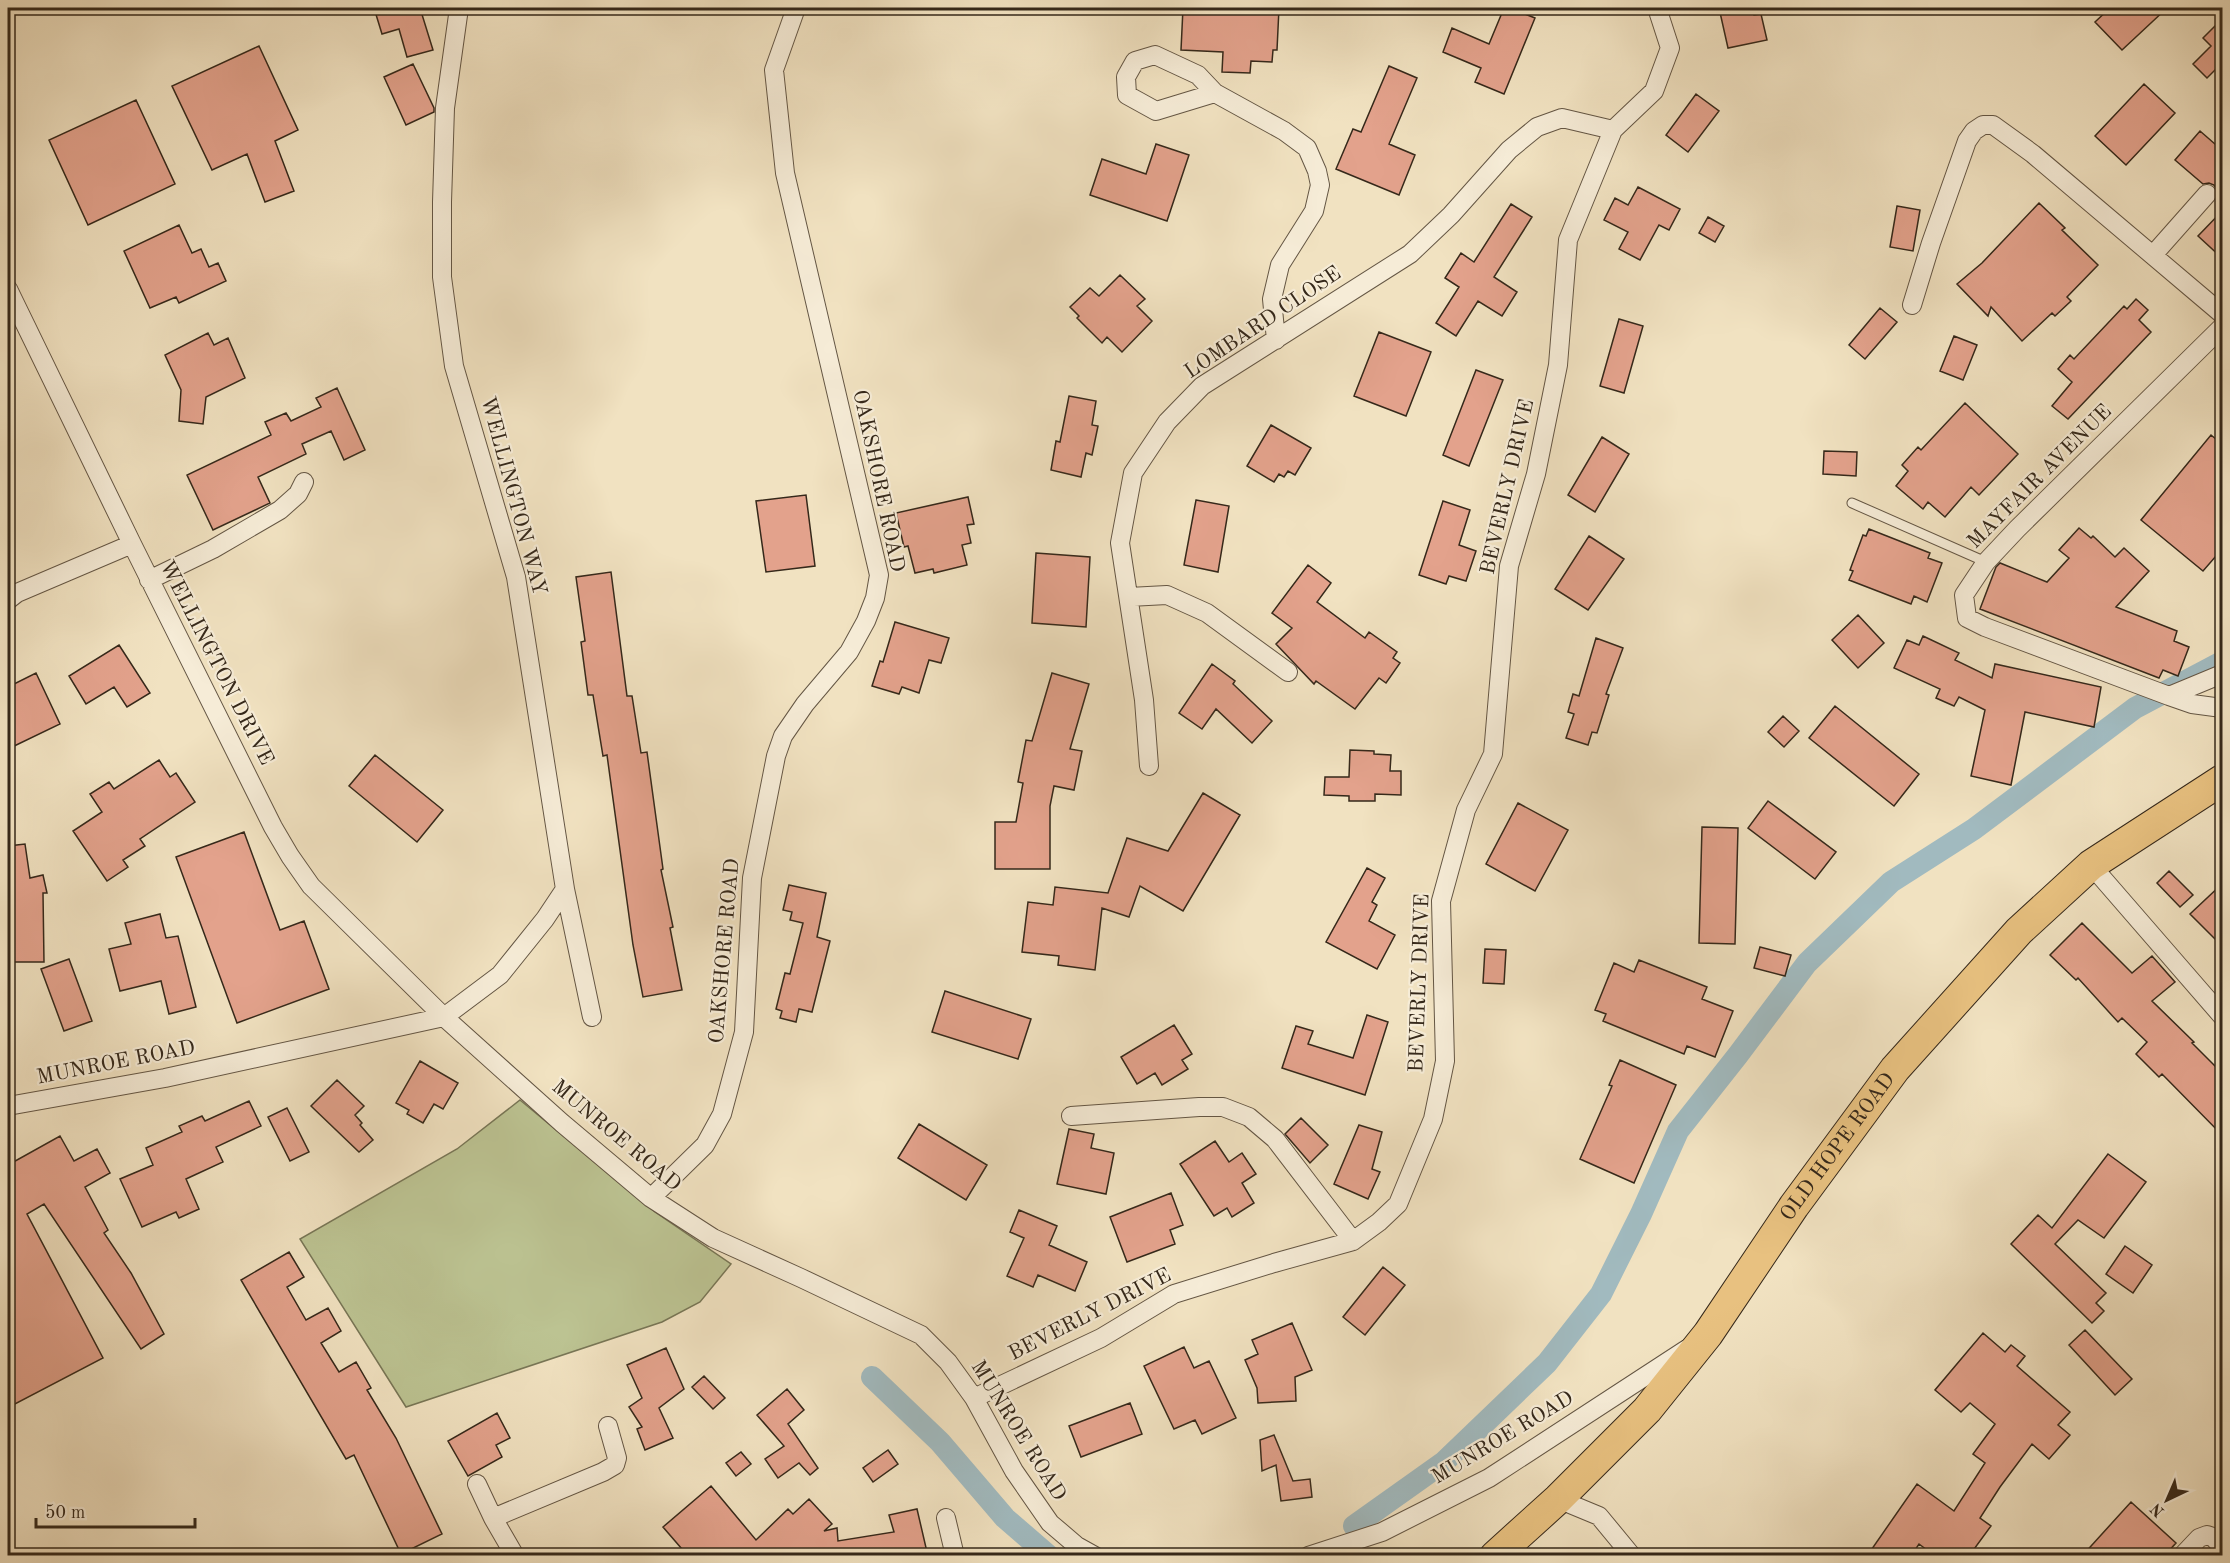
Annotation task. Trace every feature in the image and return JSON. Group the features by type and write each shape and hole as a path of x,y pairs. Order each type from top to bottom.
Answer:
{"main road":[{"name":"OLD HOPE ROAD","path":"1495,1556 1558,1499 1647,1410 1708,1334 1794,1206 1895,1069 2019,931 2091,865 2223,780"}],"street":[{"name":"WELLINGTON WAY","path":"459,8 445,108 442,277 454,366 516,577 566,889 592,1017"},
{"name":"OAKSHORE ROAD","path":"651,1198 705,1145 723,1114 744,1032 752,878 776,756 783,735 805,704 849,652 866,621 875,598 879,575 785,173 774,70 796,8"},
{"name":"BEVERLY DRIVE","path":"974,1398 1101,1338 1174,1294 1353,1241 1379,1222 1398,1204 1433,1119 1444,1061 1441,902 1466,810 1493,754 1509,566 1536,474 1558,365 1568,240 1612,130 1654,91 1670,48 1661,9"},
{"path":"1215,93 1284,131 1307,148 1317,171 1320,185 1314,211 1280,265 1272,299 1276,340"},
{"name":"LOMBARD CLOSE","path":"1149,766 1144,700 1120,543 1133,473 1167,422 1202,386 1410,254 1451,215 1509,150 1537,126 1562,118 1612,130"},
{"path":"1912,305 1967,141 1974,131 1983,125 1993,125 2033,154 2223,314"},
{"path":"2153,255 2207,194"},
{"name":"WELLINGTON DRIVE","path":"8,289 149,580 290,856 311,886 444,1017"},
{"name":"MAYFAIR AVENUE","path":"2223,327 2017,529 1986,562 1964,596 1967,618 1985,627 2192,704 2223,708"},
{"path":"149,580 213,549 280,510 298,494 304,483"},
{"path":"8,600 132,544"},
{"path":"1129,597 1167,595 1197,608 1288,672"},
{"path":"2169,696 2223,675"},
{"path":"2091,865 2223,1016"},
{"path":"444,1017 500,975 566,889"},
{"name":"MUNROE ROAD","path":"8,1106 165,1078 444,1017 562,1123 651,1198 713,1238 921,1335 948,1362 974,1398 1014,1471 1050,1523 1077,1546 1095,1556"},
{"path":"1071,1116 1223,1107 1249,1117 1275,1139 1353,1241"},
{"name":"MUNROE ROAD","path":"1308,1556 1382,1532 1489,1478 1708,1334"},
{"path":"493,1518 615,1465 617,1458 608,1426"},
{"path":"477,1484 515,1556"},
{"path":"1558,1499 1599,1516 1632,1556"},
{"path":"945,1518 956,1556"},
{"path":"2182,1556 2199,1538 2207,1535 2213,1537 2223,1547"}],"lane":[{"path":"1852,503 1986,562"}],"green space":[{"path":"520,1100 655,1212 731,1264 700,1302 662,1322 406,1407 300,1239 457,1149"}],"building":[{"path":"374,8 420,8 433,50 407,57 399,29 382,34"},
{"path":"1183,8 1279,8 1277,50 1273,50 1272,62 1251,61 1250,73 1222,72 1223,52 1181,50"},
{"path":"1504,8 1510,8 1535,18 1504,94 1475,82 1481,68 1443,52 1452,28 1489,44"},
{"path":"1719,8 1752,8 1754,15 1761,14 1767,40 1728,48"},
{"path":"2110,8 2167,8 2122,50 2095,22"},
{"path":"2223,18 2223,62 2207,78 2193,64 2211,46 2203,38"},
{"path":"259,46 298,130 275,141 294,191 265,202 247,154 212,170 172,86"},
{"path":"413,64 434,112 406,125 384,77"},
{"path":"1389,66 1417,78 1389,144 1415,155 1399,195 1336,169 1353,129 1361,132"},
{"path":"2144,84 2175,113 2126,165 2095,136"},
{"path":"1696,94 1719,111 1688,152 1666,135"},
{"path":"136,100 175,184 88,225 49,140"},
{"path":"2200,131 2223,151 2223,201 2218,197 2218,191 2214,185 2203,184 2175,160"},
{"path":"1156,144 1189,155 1167,221 1090,195 1102,159 1146,174"},
{"path":"1638,187 1680,209 1669,230 1659,225 1640,260 1619,249 1628,232 1604,220 1615,198 1628,205"},
{"path":"2039,203 2065,228 2062,230 2098,265 2067,297 2071,301 2055,316 2052,313 2022,341 1991,307 1988,316 1957,284 1982,263"},
{"path":"1511,204 1532,217 1494,277 1517,292 1502,316 1478,301 1456,336 1436,323 1459,287 1445,278 1461,253 1474,262"},
{"path":"1897,206 1920,210 1913,251 1890,247"},
{"path":"2223,210 2223,259 2198,236"},
{"path":"1708,217 1724,226 1715,242 1699,233"},
{"path":"179,225 192,253 201,249 209,267 218,263 226,281 179,303 176,297 150,308 124,251"},
{"path":"1120,275 1145,299 1137,306 1152,321 1122,352 1107,337 1102,343 1077,318 1079,316 1070,307 1090,288 1099,296"},
{"path":"2136,299 2148,310 2139,320 2151,332 2068,419 2052,406 2072,382 2058,369 2070,355 2074,359 2124,306 2127,309"},
{"path":"1880,308 1897,322 1865,359 1849,345"},
{"path":"1619,319 1643,326 1624,393 1600,386"},
{"path":"1379,332 1431,352 1406,416 1354,396"},
{"path":"208,333 214,345 228,338 245,378 206,397 203,424 179,421 181,390 165,355"},
{"path":"1954,336 1977,345 1963,380 1940,371"},
{"path":"1476,370 1503,380 1469,466 1443,455"},
{"path":"337,388 365,450 344,460 331,431 302,444 306,454 258,477 270,503 213,530 187,475 271,435 265,422 286,413 291,421 321,407 316,398"},
{"path":"1069,396 1096,401 1092,425 1098,426 1092,455 1086,453 1081,477 1051,470 1056,441 1060,442"},
{"path":"1965,403 2018,454 1979,495 1971,487 1945,517 1928,502 1923,509 1896,486 1908,471 1902,465 1918,447 1921,450"},
{"path":"1271,425 1311,448 1295,475 1288,471 1284,477 1279,474 1274,482 1247,466"},
{"path":"2211,435 2223,445 2223,548 2203,571 2141,520"},
{"path":"1602,437 1629,454 1595,512 1568,495"},
{"path":"1824,451 1857,452 1856,476 1823,474"},
{"path":"806,495 815,566 766,572 756,501"},
{"path":"968,497 974,524 967,525 971,543 962,545 967,565 934,573 933,569 915,573 908,546 904,547 896,513"},
{"path":"1196,500 1229,506 1218,572 1184,565"},
{"path":"1443,501 1470,510 1459,545 1476,551 1466,581 1449,576 1446,584 1419,575"},
{"path":"2079,528 2091,538 2093,536 2115,557 2124,548 2149,571 2116,607 2177,631 2174,641 2189,647 2178,676 2163,670 2159,678 1980,609 1996,567 2000,563 2047,582 2069,558 2059,550"},
{"path":"1869,529 1930,553 1928,558 1942,563 1927,602 1914,596 1911,604 1849,580 1853,571 1850,570 1863,535 1866,536"},
{"path":"1589,536 1624,559 1588,610 1555,589"},
{"path":"1036,553 1090,557 1086,627 1032,623"},
{"path":"1308,565 1331,583 1317,602 1365,638 1369,632 1397,652 1393,658 1400,663 1386,683 1379,678 1355,709 1316,681 1314,684 1276,644 1292,628 1272,613"},
{"path":"611,572 627,696 632,696 641,753 647,752 663,869 661,870 673,927 670,928 682,990 643,997 633,945 607,755 603,756 593,695 588,695 581,642 585,641 576,577"},
{"path":"1858,615 1884,643 1858,668 1832,640"},
{"path":"895,622 949,638 941,663 929,660 919,693 902,687 899,694 872,686 880,661 883,662"},
{"path":"1923,636 1959,653 1955,660 1992,678 1995,664 2101,687 2094,727 2025,712 2011,785 1971,776 1985,710 1959,697 1954,706 1936,698 1940,689 1894,668 1907,640 1919,645"},
{"path":"1596,638 1623,648 1606,694 1609,695 1597,733 1592,732 1588,745 1566,738 1574,714 1568,712 1573,694 1579,696"},
{"path":"119,645 150,693 127,707 114,687 86,704 69,676"},
{"path":"1212,664 1235,681 1233,684 1272,721 1252,743 1216,709 1202,729 1179,713"},
{"path":"36,673 60,724 8,749 8,687"},
{"path":"1052,673 1089,684 1070,749 1082,751 1074,790 1054,786 1050,806 1050,869 995,869 995,822 1016,822 1023,783 1018,782 1026,740 1032,741"},
{"path":"1835,706 1919,774 1894,806 1809,738"},
{"path":"1783,716 1799,731 1784,747 1768,732"},
{"path":"1350,750 1374,751 1374,754 1391,755 1390,771 1401,771 1401,795 1375,794 1375,801 1349,801 1349,796 1324,795 1325,777 1349,777"},
{"path":"375,755 443,810 417,842 349,786"},
{"path":"159,760 170,777 176,773 195,802 140,839 145,846 123,860 128,867 107,881 73,831 102,812 90,794 109,782 114,789"},
{"path":"1203,793 1240,815 1183,911 1140,886 1129,917 1102,908 1095,970 1058,965 1059,956 1022,952 1028,902 1053,905 1055,887 1108,893 1127,838 1168,851"},
{"path":"1768,801 1836,852 1815,879 1748,828"},
{"path":"1518,803 1568,830 1535,891 1486,864"},
{"path":"1702,827 1738,828 1735,944 1699,943"},
{"path":"244,832 280,930 304,921 329,989 237,1023 176,857"},
{"path":"25,844 30,878 43,875 47,893 43,893 44,962 8,962 8,846"},
{"path":"1367,868 1385,878 1372,902 1377,905 1369,921 1395,935 1377,969 1326,942"},
{"path":"2169,871 2193,895 2180,907 2157,883"},
{"path":"2223,883 2223,947 2190,914"},
{"path":"789,885 826,893 817,937 830,941 812,1012 799,1009 796,1022 780,1018 782,1011 776,1009 785,973 790,974 803,923 790,920 792,912 783,910"},
{"path":"160,914 166,938 178,936 196,1007 169,1014 161,981 120,991 109,949 131,944 125,923"},
{"path":"2082,923 2132,973 2152,956 2175,982 2152,1001 2223,1074 2223,1136 2162,1074 2159,1077 2136,1054 2147,1042 2122,1018 2118,1022 2078,978 2076,980 2050,955"},
{"path":"1760,947 1791,955 1785,976 1754,968"},
{"path":"1485,949 1506,950 1504,984 1483,983"},
{"path":"69,959 92,1021 64,1031 41,969"},
{"path":"1639,960 1707,987 1702,999 1733,1011 1715,1057 1687,1046 1684,1054 1603,1021 1606,1014 1595,1010 1614,963 1634,972"},
{"path":"945,991 1031,1019 1018,1059 932,1032"},
{"path":"1367,1015 1388,1022 1365,1095 1282,1068 1296,1026 1313,1031 1308,1044 1353,1058"},
{"path":"1174,1025 1192,1054 1182,1060 1188,1069 1162,1085 1155,1073 1137,1084 1121,1057"},
{"path":"1620,1060 1676,1085 1634,1183 1580,1159 1612,1086 1609,1085"},
{"path":"420,1061 458,1083 443,1109 434,1104 423,1123 407,1114 409,1110 396,1103"},
{"path":"337,1080 364,1106 355,1115 373,1140 359,1152 311,1106"},
{"path":"249,1101 261,1126 216,1147 223,1162 186,1179 199,1209 179,1218 176,1212 142,1227 120,1179 153,1165 146,1148 182,1132 179,1126 202,1116 205,1121"},
{"path":"287,1108 309,1152 290,1161 268,1117"},
{"path":"1301,1118 1328,1145 1310,1163 1285,1134"},
{"path":"919,1124 987,1165 966,1200 898,1158"},
{"path":"1359,1125 1382,1132 1372,1169 1380,1172 1368,1199 1334,1184"},
{"path":"1069,1129 1094,1134 1091,1148 1114,1153 1106,1194 1057,1184"},
{"path":"60,1136 74,1161 97,1149 110,1173 85,1187 108,1230 104,1233 131,1273 164,1334 141,1349 44,1204 27,1214 103,1358 13,1405 8,1394 8,1165"},
{"path":"1215,1141 1229,1162 1242,1153 1256,1174 1242,1183 1254,1203 1232,1217 1227,1208 1214,1216 1180,1164"},
{"path":"2108,1154 2146,1182 2104,1238 2078,1220 2055,1244 2106,1293 2096,1303 2104,1311 2092,1323 2011,1244 2038,1215 2052,1228"},
{"path":"1171,1193 1183,1225 1170,1230 1175,1244 1127,1262 1110,1217"},
{"path":"1019,1210 1057,1226 1049,1245 1087,1262 1075,1291 1038,1275 1033,1287 1007,1276 1024,1238 1010,1232"},
{"path":"2125,1246 2152,1265 2133,1293 2106,1274"},
{"path":"289,1252 304,1277 287,1287 306,1320 328,1308 341,1331 321,1343 339,1372 356,1362 371,1388 367,1390 396,1438 442,1534 401,1554 354,1455 346,1459 241,1280"},
{"path":"1383,1267 1405,1285 1365,1335 1343,1317"},
{"path":"1292,1323 1312,1370 1295,1377 1296,1401 1258,1403 1257,1388 1245,1360 1258,1354 1252,1340"},
{"path":"2085,1330 2132,1379 2115,1395 2069,1345"},
{"path":"1983,1333 2005,1352 2011,1345 2025,1356 2017,1366 2070,1412 2058,1425 2070,1435 2049,1459 2032,1444 1980,1518 1991,1526 1969,1556 1935,1556 1919,1544 1911,1556 1867,1556 1917,1484 1954,1511 1985,1463 1973,1454 1995,1424 1970,1403 1961,1412 1935,1390"},
{"path":"1184,1347 1194,1368 1209,1361 1236,1418 1202,1434 1195,1420 1174,1429 1144,1366"},
{"path":"666,1348 684,1389 659,1408 673,1438 645,1450 637,1429 642,1427 629,1407 642,1398 627,1365"},
{"path":"704,1376 725,1398 713,1409 692,1387"},
{"path":"787,1389 804,1410 788,1424 818,1468 810,1475 799,1463 778,1478 765,1459 784,1446 757,1415"},
{"path":"1130,1403 1142,1434 1081,1457 1069,1426"},
{"path":"497,1413 510,1438 496,1445 502,1457 468,1476 448,1441"},
{"path":"1274,1435 1293,1481 1310,1479 1312,1497 1281,1501 1276,1465 1262,1471 1260,1440"},
{"path":"888,1450 898,1464 873,1482 863,1468"},
{"path":"741,1452 751,1464 736,1476 726,1463"},
{"path":"711,1486 756,1540 788,1509 793,1514 809,1499 832,1524 824,1531 837,1528 838,1541 894,1532 889,1515 917,1509 927,1552 914,1556 688,1556 663,1527"},
{"path":"2131,1502 2176,1543 2164,1556 2082,1556"}],"waterway":[{"path":"1354,1526 1444,1462 1547,1363 1601,1294 1641,1214 1678,1131 1807,963 1891,882 1974,829 2135,708 2222,662"},
{"path":"872,1377 940,1442 1005,1518 1049,1556"}]}
